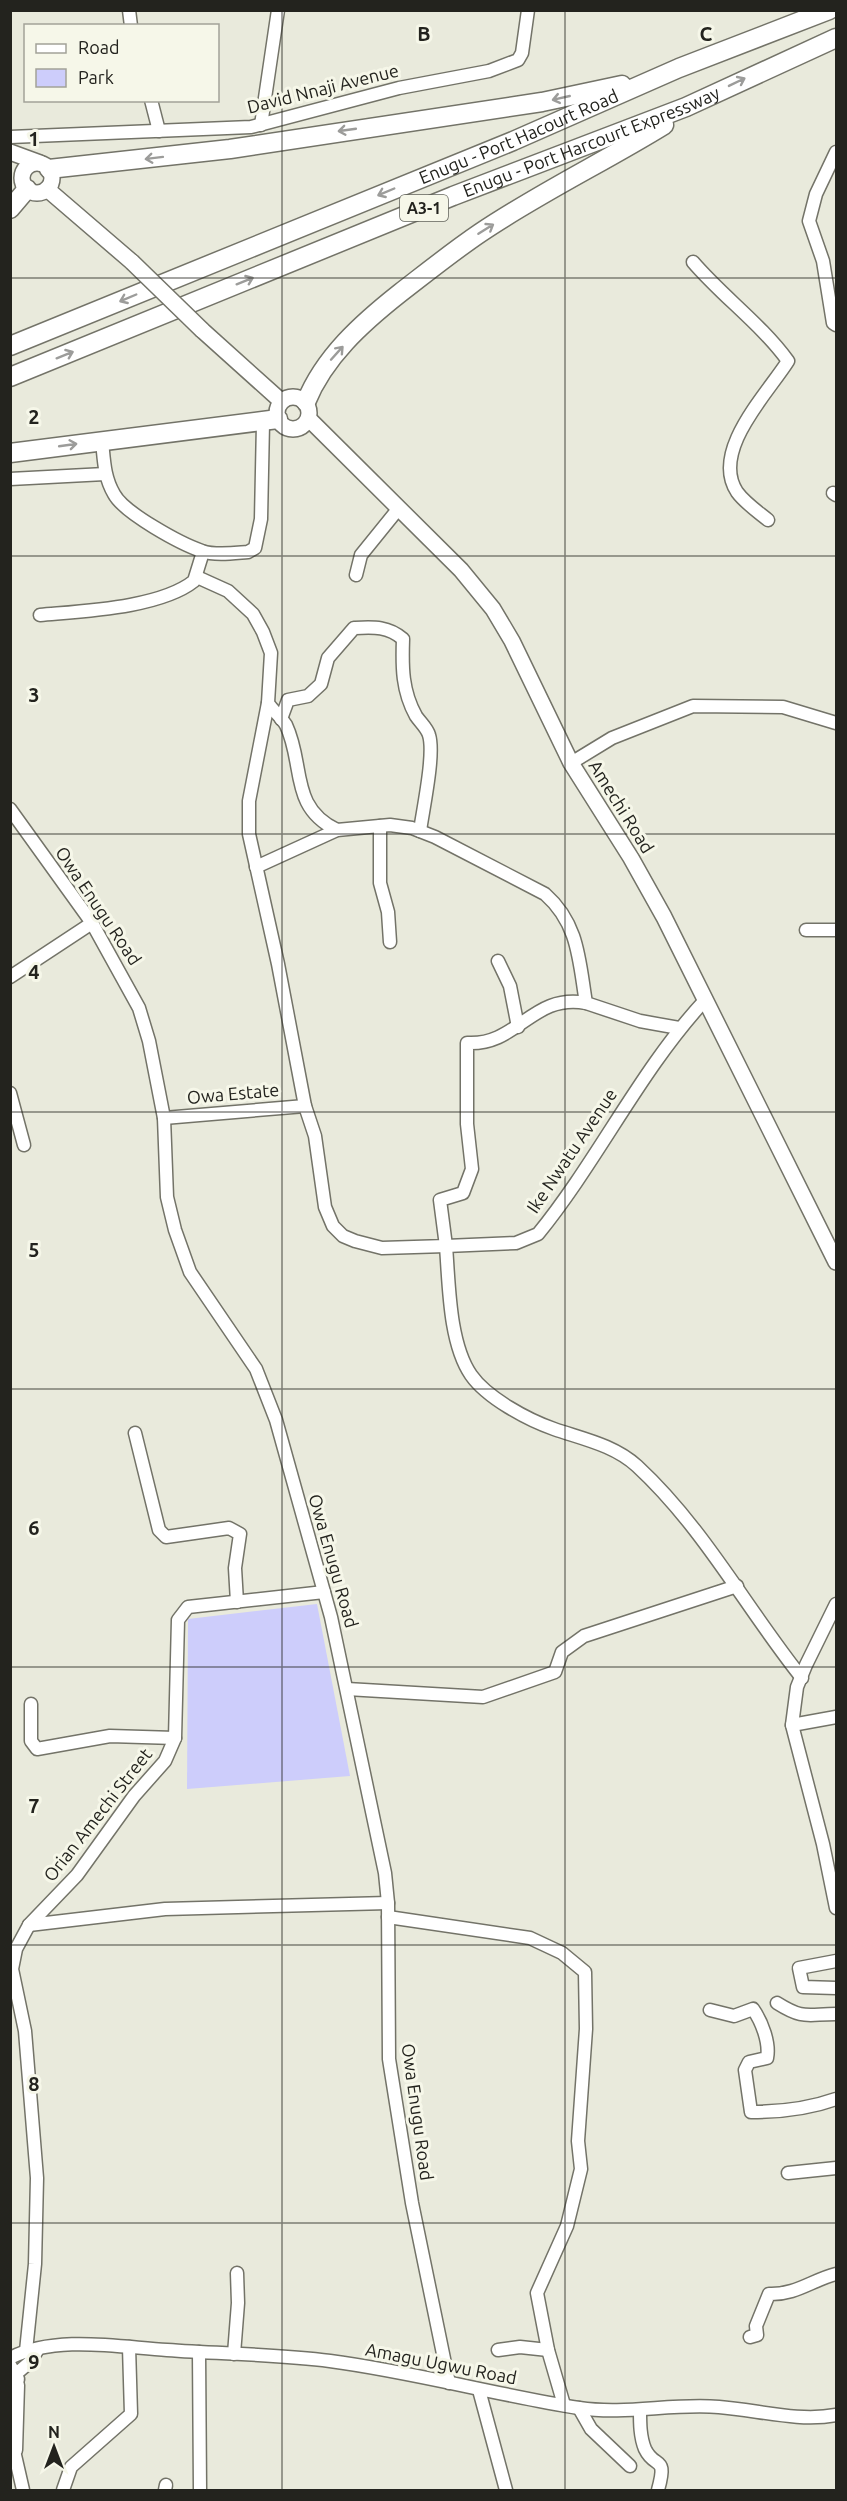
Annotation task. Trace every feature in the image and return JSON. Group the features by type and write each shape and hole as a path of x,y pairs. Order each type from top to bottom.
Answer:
{"highway":[{"name":"Enugu - Port Hacourt Road","path":"10,345 513,141 679,68 829,10"},
{"name":"Enugu - Port Harcourt Expressway","path":"10,377 453,196 686,107 837,38"},
{"path":"44,166 230,149 542,102 679,68"},
{"path":"308,411 321,371 368,319 416,280 481,232 664,125 686,107"},
{"path":"10,210 25,186"},
{"path":"10,453 274,414"}],"main road":[{"path":"10,152 44,166 52,179 46,189 37,193 25,186 10,166"},
{"path":"25,186 24,170 29,165 44,166"},
{"path":"46,189 132,262 202,330 282,425 295,429 308,411 291,396 274,414"},
{"name":"Amechi Road","path":"308,411 461,570 493,609 512,641 571,763 631,858 706,999 837,1262"}],"street":[{"path":"261,125 278,10"},
{"name":"David Nnaji Avenue","path":"10,137 261,125 399,88 489,70 518,60 522,53 528,10"},
{"path":"152,102 159,131"},
{"path":"837,152 816,194 809,221 823,261 833,323 837,325"},
{"path":"693,262 716,289 775,343 788,361 751,410 729,468 736,490 768,520"},
{"path":"102,441 105,474 116,498 131,513 203,552 234,553 255,548 261,519 274,414"},
{"path":"10,479 105,474"},
{"path":"356,575 361,555 399,508"},
{"path":"40,615 96,610 159,597 185,588 197,577 203,552"},
{"name":"Ike Nwatu Avenue","path":"197,577 228,591 258,623 271,653 268,703 248,818 305,1106 315,1136 325,1207 333,1226 343,1236 382,1248 516,1243 538,1234 679,1028 706,999"},
{"path":"281,719 288,700 308,696 321,684 328,658 354,628 375,627 392,630 404,639 402,671 406,694 417,717 429,733 432,750 420,831"},
{"path":"268,703 281,719 288,733 297,774 310,810 321,823 337,830"},
{"path":"571,763 612,738 693,706 783,707 837,723"},
{"name":"Owa Enugu Road","path":"10,809 92,922 139,1008 149,1041 164,1118 167,1197 182,1256 200,1288 256,1369 276,1420 324,1592 347,1689 388,1903 389,2059 412,2203 449,2383"},
{"path":"256,867 337,830 390,825 420,831 544,894 557,904 567,919 576,940 586,1004"},
{"path":"380,826 378,854 380,883 388,912 390,942"},
{"path":"10,977 92,922"},
{"path":"806,930 837,930"},
{"path":"498,961 510,986 518,1027"},
{"path":"679,1028 640,1021 570,1001 554,1003 489,1043 466,1043 466,1124 472,1169 463,1193 440,1200 455,1333 471,1375 481,1386 524,1416 603,1445 636,1465 717,1557 764,1630 802,1678"},
{"path":"10,1093 24,1145"},
{"name":"Owa Estate","path":"164,1118 305,1106"},
{"path":"135,1433 159,1530 166,1537 229,1528 240,1534 235,1568 237,1602"},
{"path":"347,1689 483,1696 555,1672 562,1652 584,1636 611,1625 737,1586"},
{"name":"Orian Amechi Street","path":"32,2350 38,2178 26,2041 11,1968 16,1949 29,1925 77,1875 134,1796 165,1761 175,1738 179,1615 188,1607 324,1592"},
{"path":"837,1604 797,1687 792,1725 837,1908"},
{"path":"31,1704 31,1741 37,1749 110,1736 175,1738"},
{"path":"792,1725 837,1717"},
{"path":"29,1925 165,1909 388,1903"},
{"path":"388,1917 531,1938 562,1953 585,1972 586,2029 578,2141 581,2169 567,2226 537,2293 548,2350 564,2405"},
{"path":"837,1960 799,1968 803,1987 837,1988"},
{"path":"777,2003 793,2013 809,2017 837,2014"},
{"path":"710,2010 735,2016 753,2009 761,2026 769,2047 767,2058 749,2062 745,2070 751,2112 779,2112 820,2105 837,2099"},
{"path":"788,2173 837,2168"},
{"path":"234,2354 238,2303 237,2273"},
{"path":"750,2337 757,2335 756,2326 770,2294 798,2291 817,2279 837,2274"},
{"name":"Amagu Ugwu Road","path":"10,2358 32,2350 60,2346 129,2347 234,2354 330,2361 479,2390 605,2411 683,2406 719,2407 801,2416 837,2415"},
{"path":"63,2490 71,2467 131,2414 129,2347"},
{"path":"498,2350 520,2347 548,2350"},
{"path":"23,2490 13,2445 14,2379 30,2362 32,2350"},
{"path":"199,2352 200,2490"},
{"path":"479,2390 506,2490"},
{"path":"579,2408 591,2429 630,2466"},
{"path":"640,2410 642,2438 646,2452 658,2461 663,2470 658,2490"}],"green space":[{"path":"317,1604 350,1776 187,1789 188,1619"}]}
